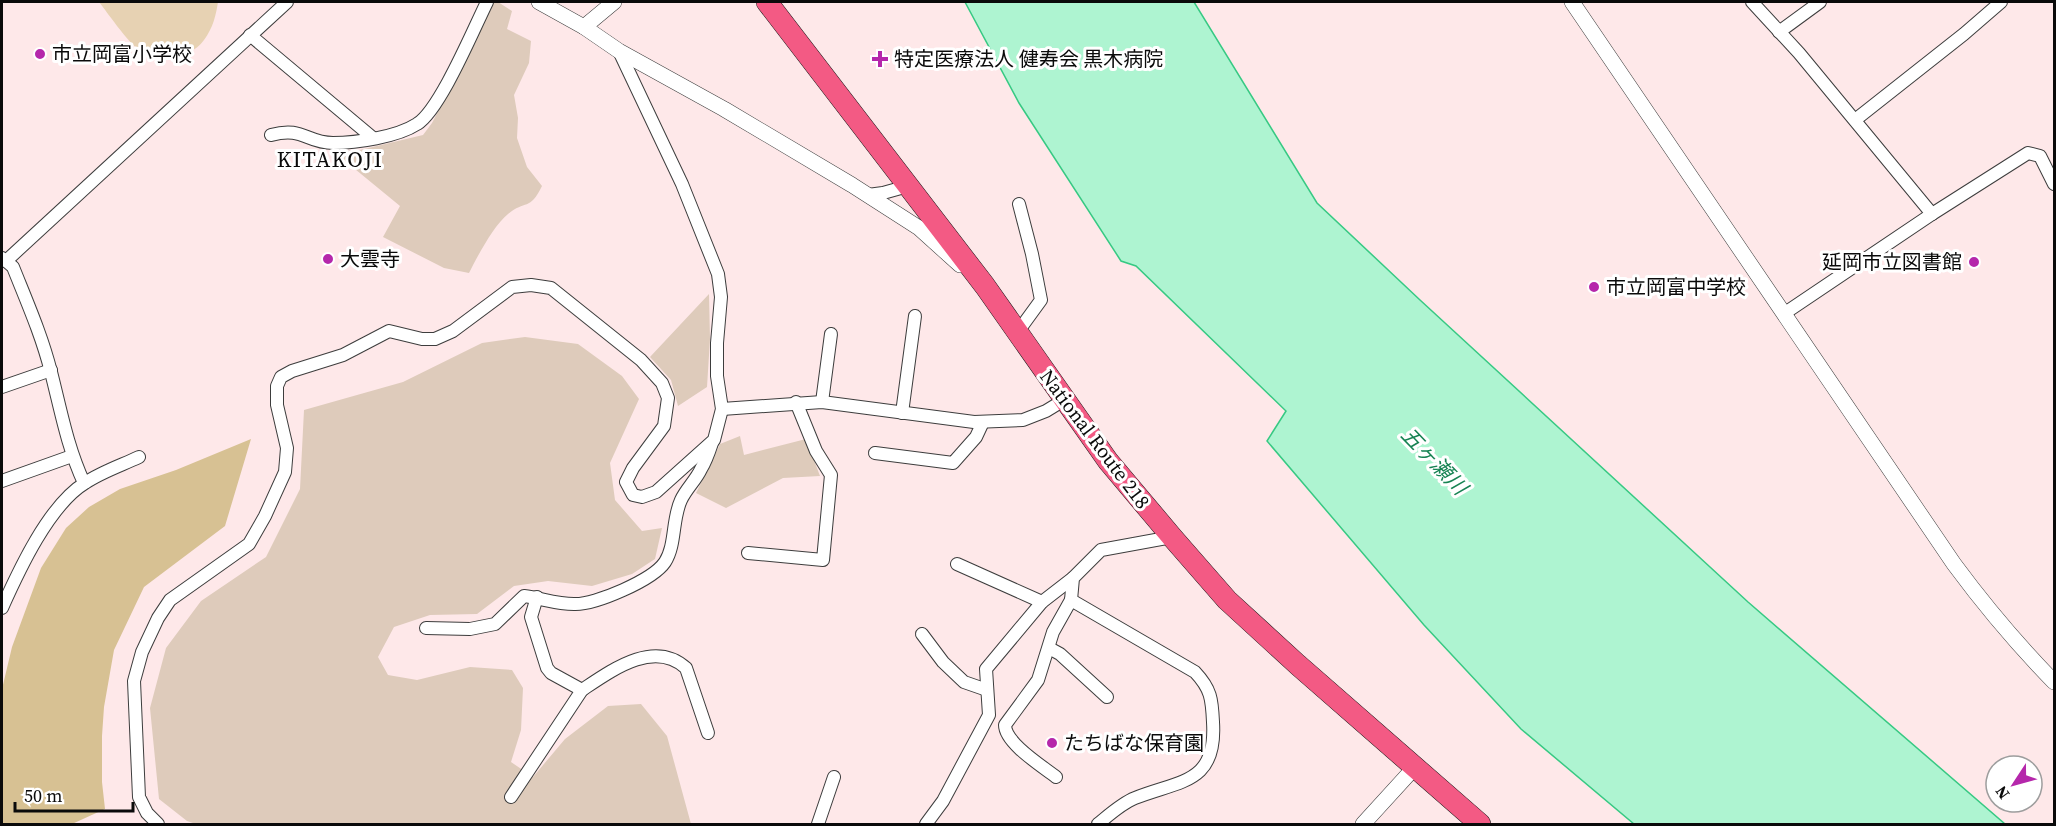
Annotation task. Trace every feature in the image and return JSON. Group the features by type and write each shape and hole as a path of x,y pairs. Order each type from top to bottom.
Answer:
{"highway":[{"name":"National Route 218","path":"767,2 985,286 1108,461 1172,537 1227,600 1480,825"}],"street":[{"path":"84,483 72,456 51,370 29,306 13,267 4,260 287,2"},
{"path":"271,135 286,131 330,143 373,138 402,131 418,123 427,114 449,80 487,2"},
{"path":"539,2 868,195 919,228 985,286"},
{"path":"584,27 614,2"},
{"path":"1572,2 1954,564 2018,645 2055,682"},
{"path":"1752,2 1799,53 1932,214"},
{"path":"1779,32 1820,2"},
{"path":"1855,120 2001,2"},
{"path":"250,35 373,138"},
{"path":"426,628 470,629 495,624 524,596 575,604 598,600 625,589 652,574 664,563 670,549 673,527 681,501 701,470 714,440 722,409 717,376 721,297 718,274 682,184 619,51"},
{"path":"1785,313 1932,214 2028,153 2040,156 2054,183"},
{"path":"868,195 908,186"},
{"path":"1017,333 1041,300 1032,254 1018,204"},
{"path":"158,825 147,813 139,796 134,681 146,644 158,618 170,600 249,544 266,516 285,472 287,448 277,405 277,386 281,377 292,371 343,355 389,331 422,339 435,339 453,331 512,287 531,285 550,288 641,360 662,383 668,398 664,426 633,468 626,482 633,495 642,497 656,492 714,440"},
{"path":"902,413 915,316"},
{"path":"822,402 831,333"},
{"path":"2,387 51,370"},
{"path":"722,409 796,402 822,402 983,422 1023,420 1046,411 1064,400"},
{"path":"748,553 823,560 831,475 816,451 796,402"},
{"path":"875,453 953,463 976,437 983,422"},
{"path":"2,481 72,456"},
{"path":"2,608 27,555 43,529 66,501 84,483 139,457"},
{"path":"926,825 943,801 989,715 986,669 1042,602 1073,578 1101,550 1172,537"},
{"path":"957,564 1042,602"},
{"path":"1056,777 1012,741 1005,732 1005,725 1038,680 1053,632 1071,600 1073,578"},
{"path":"537,597 531,617 547,668 550,674 582,690"},
{"path":"1071,600 1195,672 1206,684 1212,700 1214,729 1210,754 1202,772 1184,782 1133,799 1098,825"},
{"path":"922,634 943,662 963,682 987,690"},
{"path":"1049,648 1060,654 1107,697"},
{"path":"511,797 582,690 609,672 632,661 666,656 678,661 686,668 708,733"},
{"path":"1363,825 1415,767"},
{"path":"818,825 834,777"}],"shaded area":[{"path":"99,2 218,2 212,26 198,47 182,55 163,56 137,48"},
{"path":"494,2 512,11 507,29 531,41 529,63 514,95 518,118 517,138 527,167 542,186 534,199 508,214 497,226 469,273 444,268 383,237 400,206 333,151 360,150 423,135 432,123"},
{"path":"709,294 710,339 707,387 678,406 671,380 650,357"},
{"path":"525,337 578,344 622,376 639,399 610,463 615,500 642,531 662,528 655,559 632,574 592,586 548,581 514,586 477,614 430,615 394,627 378,657 388,675 417,680 470,667 512,670 523,688 521,730 511,762 533,777 565,739 608,706 641,704 667,736 691,824 196,824 187,821 159,799 150,708 166,648 201,601 266,557 300,489 304,410 403,382 482,343"},
{"path":"740,436 744,455 806,439 820,476 783,478 726,508 696,493 720,444"},
{"path":"251,439 225,526 144,587 114,650 104,707 102,736 102,782 105,809 72,824 2,824 2,689 12,647 41,568 66,528 89,507 120,489 176,470"}],"water":[{"name":"五ヶ瀬川","path":"965,2 1194,2 1317,203 1748,602 1984,806 1984,814 1993,814 2005,824 1634,824 1521,729 1424,625 1267,441 1286,411 1136,266 1121,261 1019,103"}],"place":[{"name":"市立岡富小学校","path":"40,54"},
{"name":"特定医療法人 健寿会 黒木病院","path":"880,59"},
{"name":"大雲寺","path":"328,259"},
{"name":"延岡市立図書館","path":"1974,262"},
{"name":"市立岡富中学校","path":"1594,287"},
{"name":"たちばな保育園","path":"1052,743"}],"district":[{"name":"KITAKOJI","path":"330,159"}]}
